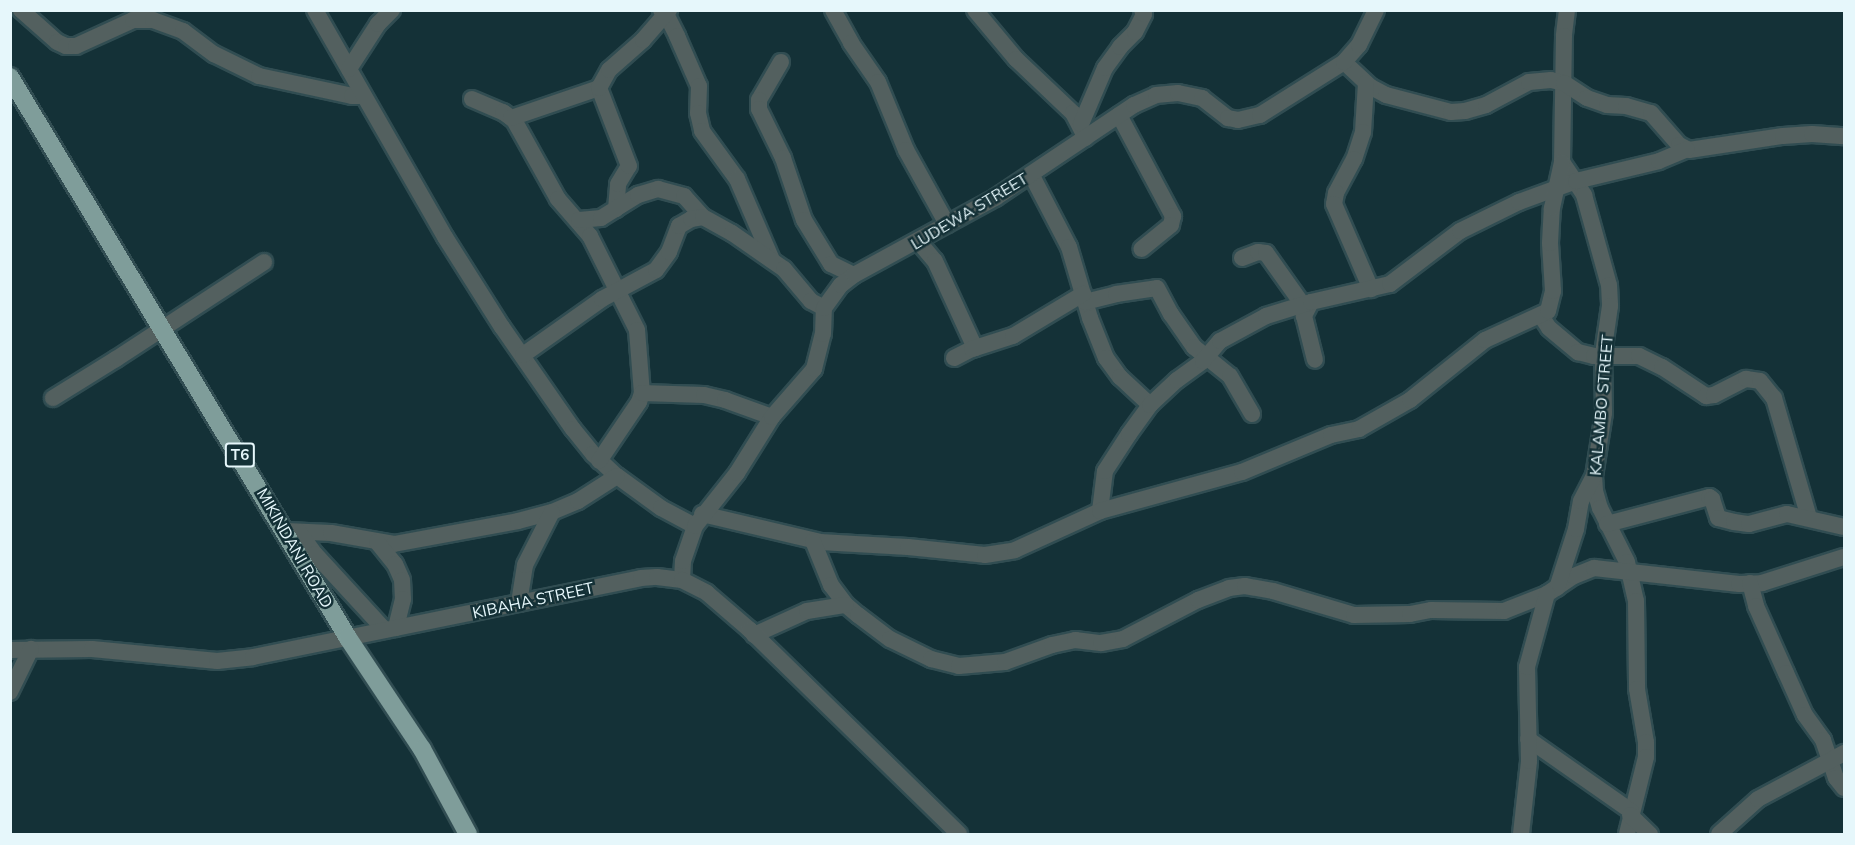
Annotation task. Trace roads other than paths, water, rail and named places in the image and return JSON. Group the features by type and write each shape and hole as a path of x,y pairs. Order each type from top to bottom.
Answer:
{"highway":[{"name":"MIKINDANI ROAD","path":"10,76 163,329 292,531 348,638 422,749 468,834"}],"street":[{"path":"21,10 57,42 69,46 86,42 126,22 153,15 183,31 214,54 259,76 363,96"},
{"path":"315,10 445,237 502,327 573,429 599,461 617,476 661,508 698,520 813,541 908,546 985,555 1015,550 1100,511 1242,472 1331,435 1359,429 1410,400 1485,340 1518,322 1540,316 1548,311 1552,291 1550,243 1555,189 1562,162 1564,36 1568,10"},
{"path":"349,69 378,24 392,10"},
{"path":"833,10 878,82 906,150 947,224"},
{"path":"975,10 1016,59 1073,113 1084,131"},
{"name":"LUDEWA STREET","path":"824,308 835,291 854,275 995,198 1031,174 1084,131 1119,116 1156,95 1178,93 1202,98 1228,118 1247,119 1260,115 1344,62 1359,45 1377,10"},
{"path":"511,118 599,88 609,70 634,49 665,12 699,86 698,113 702,131 737,179 772,261"},
{"path":"1084,131 1105,68 1120,47 1135,32 1143,12"},
{"path":"781,62 759,100 759,109 783,158 804,220 831,264 854,275"},
{"path":"1344,62 1366,83 1386,95 1435,109 1458,112 1486,105 1529,82 1551,80 1564,82 1587,98 1607,105 1626,106 1651,113 1678,145 1687,149 1698,150 1751,139 1802,134 1845,136"},
{"path":"1366,83 1363,132 1354,159 1336,193 1334,204 1371,289"},
{"path":"599,88 629,165 618,184 616,209"},
{"path":"472,99 511,118 558,199 579,220 590,236 637,330 642,393 639,402 599,461"},
{"path":"1119,116 1173,216 1171,225 1141,249"},
{"path":"1100,511 1105,471 1150,405 1207,357 1217,343 1240,328 1266,316 1307,303 1371,289 1398,280 1468,226 1519,202 1576,181 1659,161 1687,149"},
{"name":"KALAMBO STREET","path":"1562,162 1584,195 1609,285 1610,319 1603,354 1604,413 1594,476 1597,500 1630,572 1636,601 1637,689 1646,742 1646,757 1627,834"},
{"path":"1031,174 1069,247 1084,298 1106,358 1120,376 1150,405"},
{"path":"579,220 601,218 647,190 662,189 684,196 703,217 772,261 795,279 816,306 824,308 823,334 814,369 772,417 737,473 698,520 683,561 682,580"},
{"path":"523,355 618,291 656,270 669,252 683,223 703,217"},
{"path":"918,241 935,261 975,348"},
{"path":"1242,258 1258,252 1266,253 1307,303"},
{"path":"53,398 264,262"},
{"path":"954,358 975,348 1013,336 1084,298 1157,288 1190,342 1239,387 1252,414"},
{"path":"1307,303 1304,316 1315,360"},
{"path":"1540,316 1573,350 1586,355 1630,354 1652,360 1706,396 1714,395 1746,379 1760,381 1774,398 1809,518"},
{"path":"642,393 704,395 772,417"},
{"path":"292,531 331,533 394,544 519,521 552,512 578,501 617,476"},
{"path":"1521,834 1529,761 1527,667 1552,591 1576,529 1581,501 1594,476"},
{"path":"1607,524 1704,497 1712,499 1718,518 1734,522 1749,524 1787,514 1845,527"},
{"path":"519,603 525,565 552,512"},
{"path":"292,531 391,629 403,599 402,580 394,564 377,542"},
{"path":"813,541 831,585 846,605 890,639 931,659 959,666 1005,662 1052,645 1075,640 1101,643 1123,639 1197,600 1229,588 1245,586 1273,591 1354,615 1410,614 1431,610 1504,611 1552,591 1574,576 1594,568 1750,584 1789,575 1845,557"},
{"name":"KIBAHA STREET","path":"10,650 92,649 218,661 254,657 640,578 657,577 682,580 707,593 754,635 959,834"},
{"path":"1750,584 1756,606 1797,696 1823,740 1836,777 1845,788"},
{"path":"754,635 807,611 846,605"},
{"path":"10,692 31,649"},
{"path":"1528,739 1631,813 1650,834"},
{"path":"1811,772 1823,740"},
{"path":"1719,834 1748,806 1845,753"}]}
